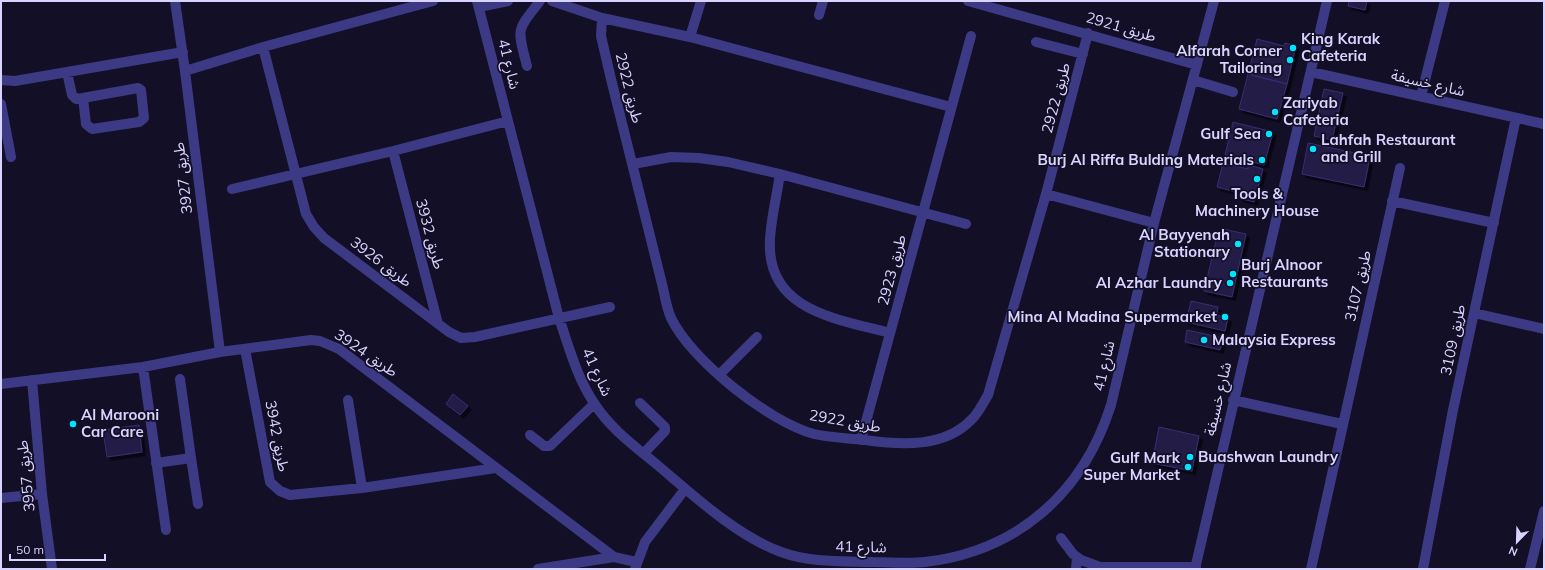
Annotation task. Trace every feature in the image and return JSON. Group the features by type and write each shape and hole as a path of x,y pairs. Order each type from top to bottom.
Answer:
{"street":[{"name":"طريق 3927","path":"175,1 183,52 220,352"},
{"path":"185,70 263,47 433,1"},
{"path":"478,4 508,1"},
{"path":"527,66 520,39 521,25 540,1"},
{"path":"552,1 602,18 690,36 951,107"},
{"path":"690,36 701,1"},
{"path":"819,15 823,1"},
{"name":"طريق 2921","path":"968,1 1088,33 1197,65"},
{"name":"شارع 41","path":"478,4 559,318 577,369 594,404 612,425 685,489 729,522 763,544 781,552 819,561 923,562 950,558 977,551 1003,540 1027,525 1066,491 1093,450 1111,405 1154,223 1214,1"},
{"path":"1311,72 1328,1"},
{"path":"1421,96 1444,1"},
{"name":"طريق 2922","path":"602,18 601,36 632,164 671,317 683,337 719,375 762,408 789,425 815,434 889,444 941,440 959,431 973,420 988,395 1046,194 1088,33"},
{"name":"طريق 2923","path":"861,440 970,36"},
{"path":"1036,42 1083,54"},
{"name":"طريق 3926","path":"263,47 294,173 306,214 318,233 438,324 455,336 468,338 610,307"},
{"path":"1,80 14,81 183,52"},
{"path":"67,72 73,98 76,99 138,88 141,90 144,118 139,122 92,129 86,124 83,98"},
{"name":"شارع خسيفة","path":"1196,568 1311,72 1544,124"},
{"path":"1193,80 1233,92"},
{"path":"1,104 11,157"},
{"name":"طريق 3109","path":"1423,569 1474,313 1516,118"},
{"path":"232,189 294,173 393,151 508,121"},
{"name":"طريق 3932","path":"393,151 438,324"},
{"path":"632,164 671,157 699,158 728,162 780,174 966,224"},
{"name":"طريق 3107","path":"1311,569 1400,168"},
{"path":"780,174 770,241 771,263 777,281 794,299 815,312 890,333"},
{"path":"1046,194 1154,223"},
{"path":"1392,201 1494,223"},
{"path":"1474,313 1544,329"},
{"path":"719,375 757,337"},
{"name":"طريق 3924","path":"1,384 143,367 220,352 311,340 329,344 614,557 635,566"},
{"name":"طريق 3942","path":"245,349 270,482 275,488 290,495 362,488 496,468"},
{"path":"143,367 166,530"},
{"path":"180,379 198,504"},
{"name":"طريق 3957","path":"32,380 42,494 52,569"},
{"path":"348,400 362,488"},
{"path":"1234,400 1342,424"},
{"path":"640,403 665,428 665,431 644,453"},
{"path":"530,435 544,446 550,446 594,404"},
{"path":"156,463 191,458"},
{"path":"635,566 645,542 685,489"},
{"path":"1,498 42,494"},
{"path":"1530,569 1544,511"},
{"path":"1061,538 1077,557 1090,564 1100,567 1196,568"},
{"path":"538,569 614,557"},
{"path":"1076,569 1077,557"}],"building":[{"path":"1349,1 1367,1 1365,10 1348,6"},
{"path":"1257,39 1284,46 1285,43 1296,46 1287,84 1248,74"},
{"path":"1248,74 1287,84 1277,119 1239,109"},
{"path":"1324,89 1343,93 1332,140 1314,136"},
{"path":"1233,122 1273,132 1264,165 1225,155"},
{"path":"1308,143 1360,154 1369,162 1364,187 1302,174"},
{"path":"1223,163 1248,169 1248,165 1263,169 1254,202 1239,198 1240,193 1217,187"},
{"path":"1223,229 1246,234 1232,297 1204,291 1218,232 1222,233"},
{"path":"1191,301 1218,307 1217,315 1228,318 1225,331 1186,322"},
{"name":"Malaysia Express","path":"1187,330 1223,338 1220,350 1185,342"},
{"path":"453,394 468,406 460,415 446,404"},
{"path":"139,425 142,452 107,457 103,430"},
{"path":"1159,427 1199,436 1192,471 1152,463"}],"place":[{"name":"King Karak Cafeteria","path":"1293,48"},
{"name":"Alfarah Corner Tailoring","path":"1290,60"},
{"name":"Zariyab Cafeteria","path":"1275,112"},
{"name":"Gulf Sea","path":"1269,134"},
{"name":"Lahfah Restaurant and Grill","path":"1313,149"},
{"name":"Burj Al Riffa Bulding Materials","path":"1262,160"},
{"name":"Tools & Machinery House","path":"1257,179"},
{"name":"Al Bayyenah Stationary","path":"1238,244"},
{"name":"Burj Alnoor Restaurants","path":"1233,274"},
{"name":"Al Azhar Laundry","path":"1230,283"},
{"name":"Mina Al Madina Supermarket","path":"1225,317"},
{"name":"Malaysia Express","path":"1204,340"},
{"name":"Al Marooni Car Care","path":"73,424"},
{"name":"Buashwan Laundry","path":"1190,457"},
{"name":"Gulf Mark Super Market","path":"1188,467"}]}
